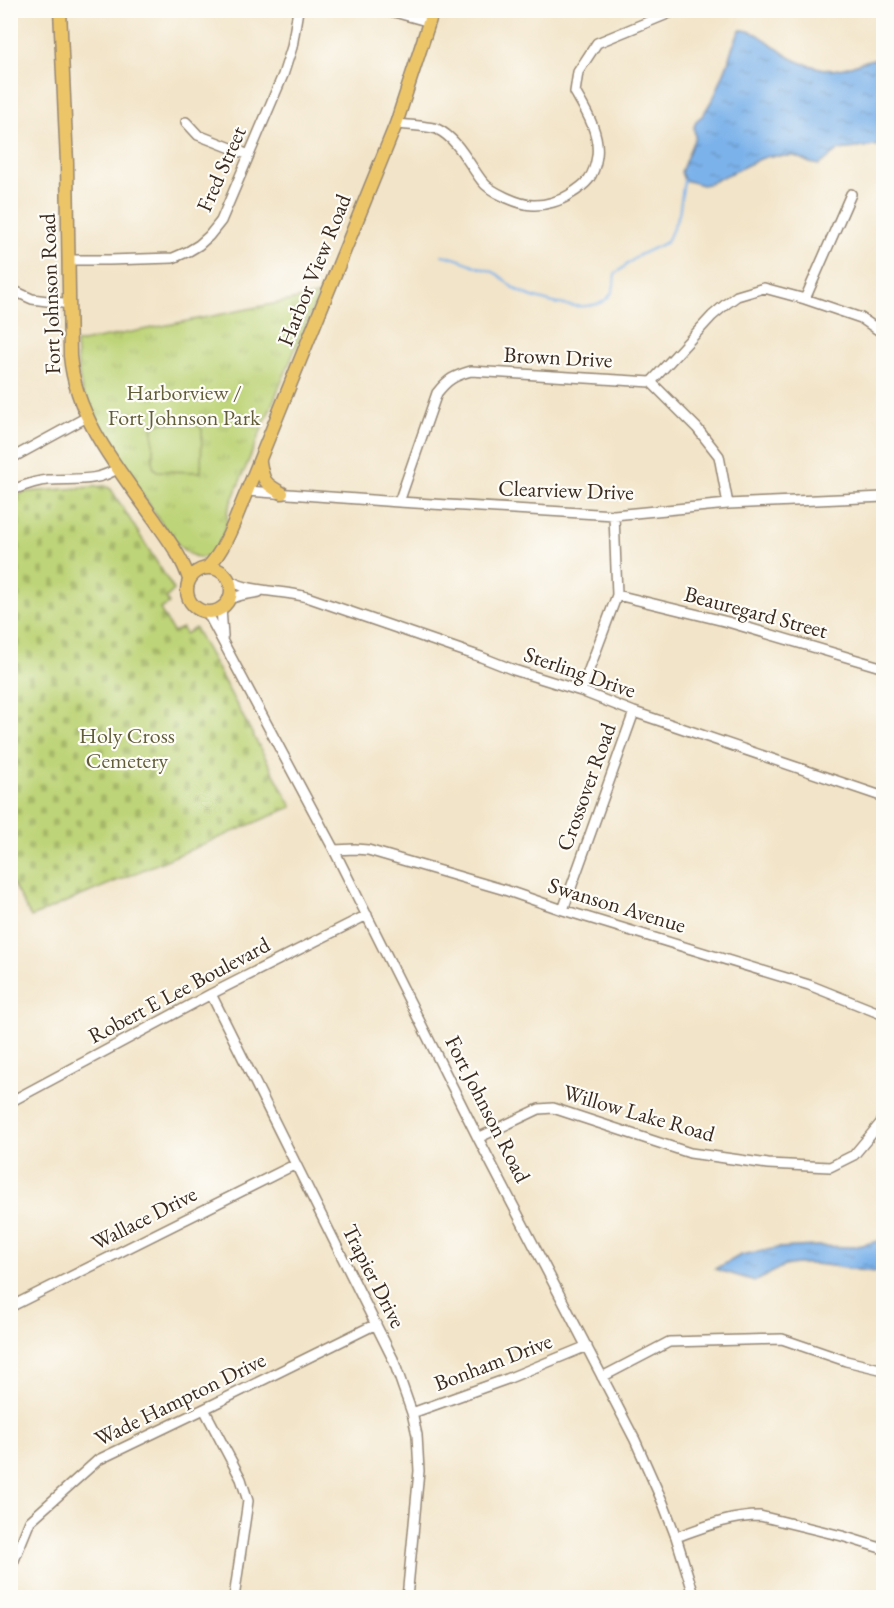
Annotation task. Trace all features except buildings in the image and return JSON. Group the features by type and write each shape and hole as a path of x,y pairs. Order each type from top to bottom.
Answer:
{"main road":[{"name":"Fort Johnson Road","path":"60,10 67,163 71,371 87,417 99,439 174,548 189,579"},
{"name":"Harbor View Road","path":"206,568 214,561 225,542 247,491 396,124 431,16"},
{"path":"259,461 263,478 268,485 282,493"},
{"name":"Harbor View Road","path":"225,542 222,561 228,578"},
{"name":"Fort Johnson Road","path":"174,548 196,565 206,568"},
{"path":"206,568 221,570 228,578 231,593 225,604 214,611 207,612 197,609 190,602 186,591 192,574 206,568"}],"street":[{"name":"Fred Street","path":"69,260 173,258 189,251 209,236 221,221 286,68 298,10"},
{"path":"387,10 431,16"},
{"path":"396,124 436,129 456,144 483,183 506,198 533,206 561,200 581,187 593,174 597,154 595,132 575,92 578,72 597,43 677,10"},
{"path":"186,122 198,135 249,155"},
{"path":"805,299 851,194"},
{"path":"728,504 718,456 697,428 651,382 712,316 737,296 764,288 861,318 884,334"},
{"path":"10,289 32,299 70,304"},
{"name":"Brown Drive","path":"399,502 437,393 446,381 457,375 471,371 651,382"},
{"path":"10,459 87,417"},
{"path":"10,491 45,480 100,478 118,468"},
{"name":"Clearview Drive","path":"247,491 614,515 728,504 884,497"},
{"path":"581,691 617,595 614,515"},
{"name":"Sterling Drive","path":"228,578 238,585 262,591"},
{"name":"Sterling Drive","path":"225,604 243,594 262,591 289,592 307,597 884,797"},
{"name":"Beauregard Street","path":"617,595 728,622 884,668"},
{"name":"Fort Johnson Road","path":"225,604 221,626 226,647"},
{"name":"Fort Johnson Road","path":"207,612 334,850 478,1138 635,1440 676,1537 695,1598"},
{"name":"Crossover Road","path":"562,910 634,712"},
{"name":"Swanson Avenue","path":"334,850 368,850 505,890 562,910 810,985 884,1015"},
{"name":"Robert E Lee Boulevard","path":"10,1102 211,994 367,915"},
{"name":"Trapier Drive","path":"211,994 393,1359 412,1413 417,1435 418,1471 407,1598"},
{"name":"Willow Lake Road","path":"478,1138 539,1109 553,1108 690,1153 768,1164 830,1167 854,1155 884,1119"},
{"name":"Wallace Drive","path":"10,1307 296,1164"},
{"name":"Wade Hampton Drive","path":"10,1570 30,1521 98,1460 376,1324"},
{"path":"603,1377 669,1342 782,1339 846,1361 884,1370"},
{"name":"Bonham Drive","path":"412,1413 528,1371 587,1346"},
{"path":"204,1409 241,1479 248,1501 234,1598"},
{"path":"676,1537 722,1521 760,1516 884,1549"}],"green space":[{"name":"Harborview / Fort Johnson Park","path":"318,295 227,512 226,524 219,543 209,555 194,556 180,546 167,531 119,462 95,422 83,393 76,343"},
{"path":"158,423 197,424 202,429 201,472 157,471 153,467 153,427"},
{"name":"Holy Cross Cemetery","path":"105,486 111,489 174,590 166,598 169,604 160,609 173,632 182,628 185,634 195,628 292,807 31,917 10,879 11,497 26,492"}],"water":[{"path":"740,30 755,33 793,59 829,70 883,58 883,145 839,150 819,165 795,156 769,156 708,184 702,185 684,180 681,172 695,137 696,121 703,115 715,95"},
{"path":"883,1240 883,1272 800,1264 784,1266 755,1281 715,1269 741,1255 778,1248 853,1247"}],"waterway":[{"path":"442,255 493,272 514,288 538,299 567,305 594,305 605,300 612,292 615,274 639,255 667,242 679,214 684,180"}]}
